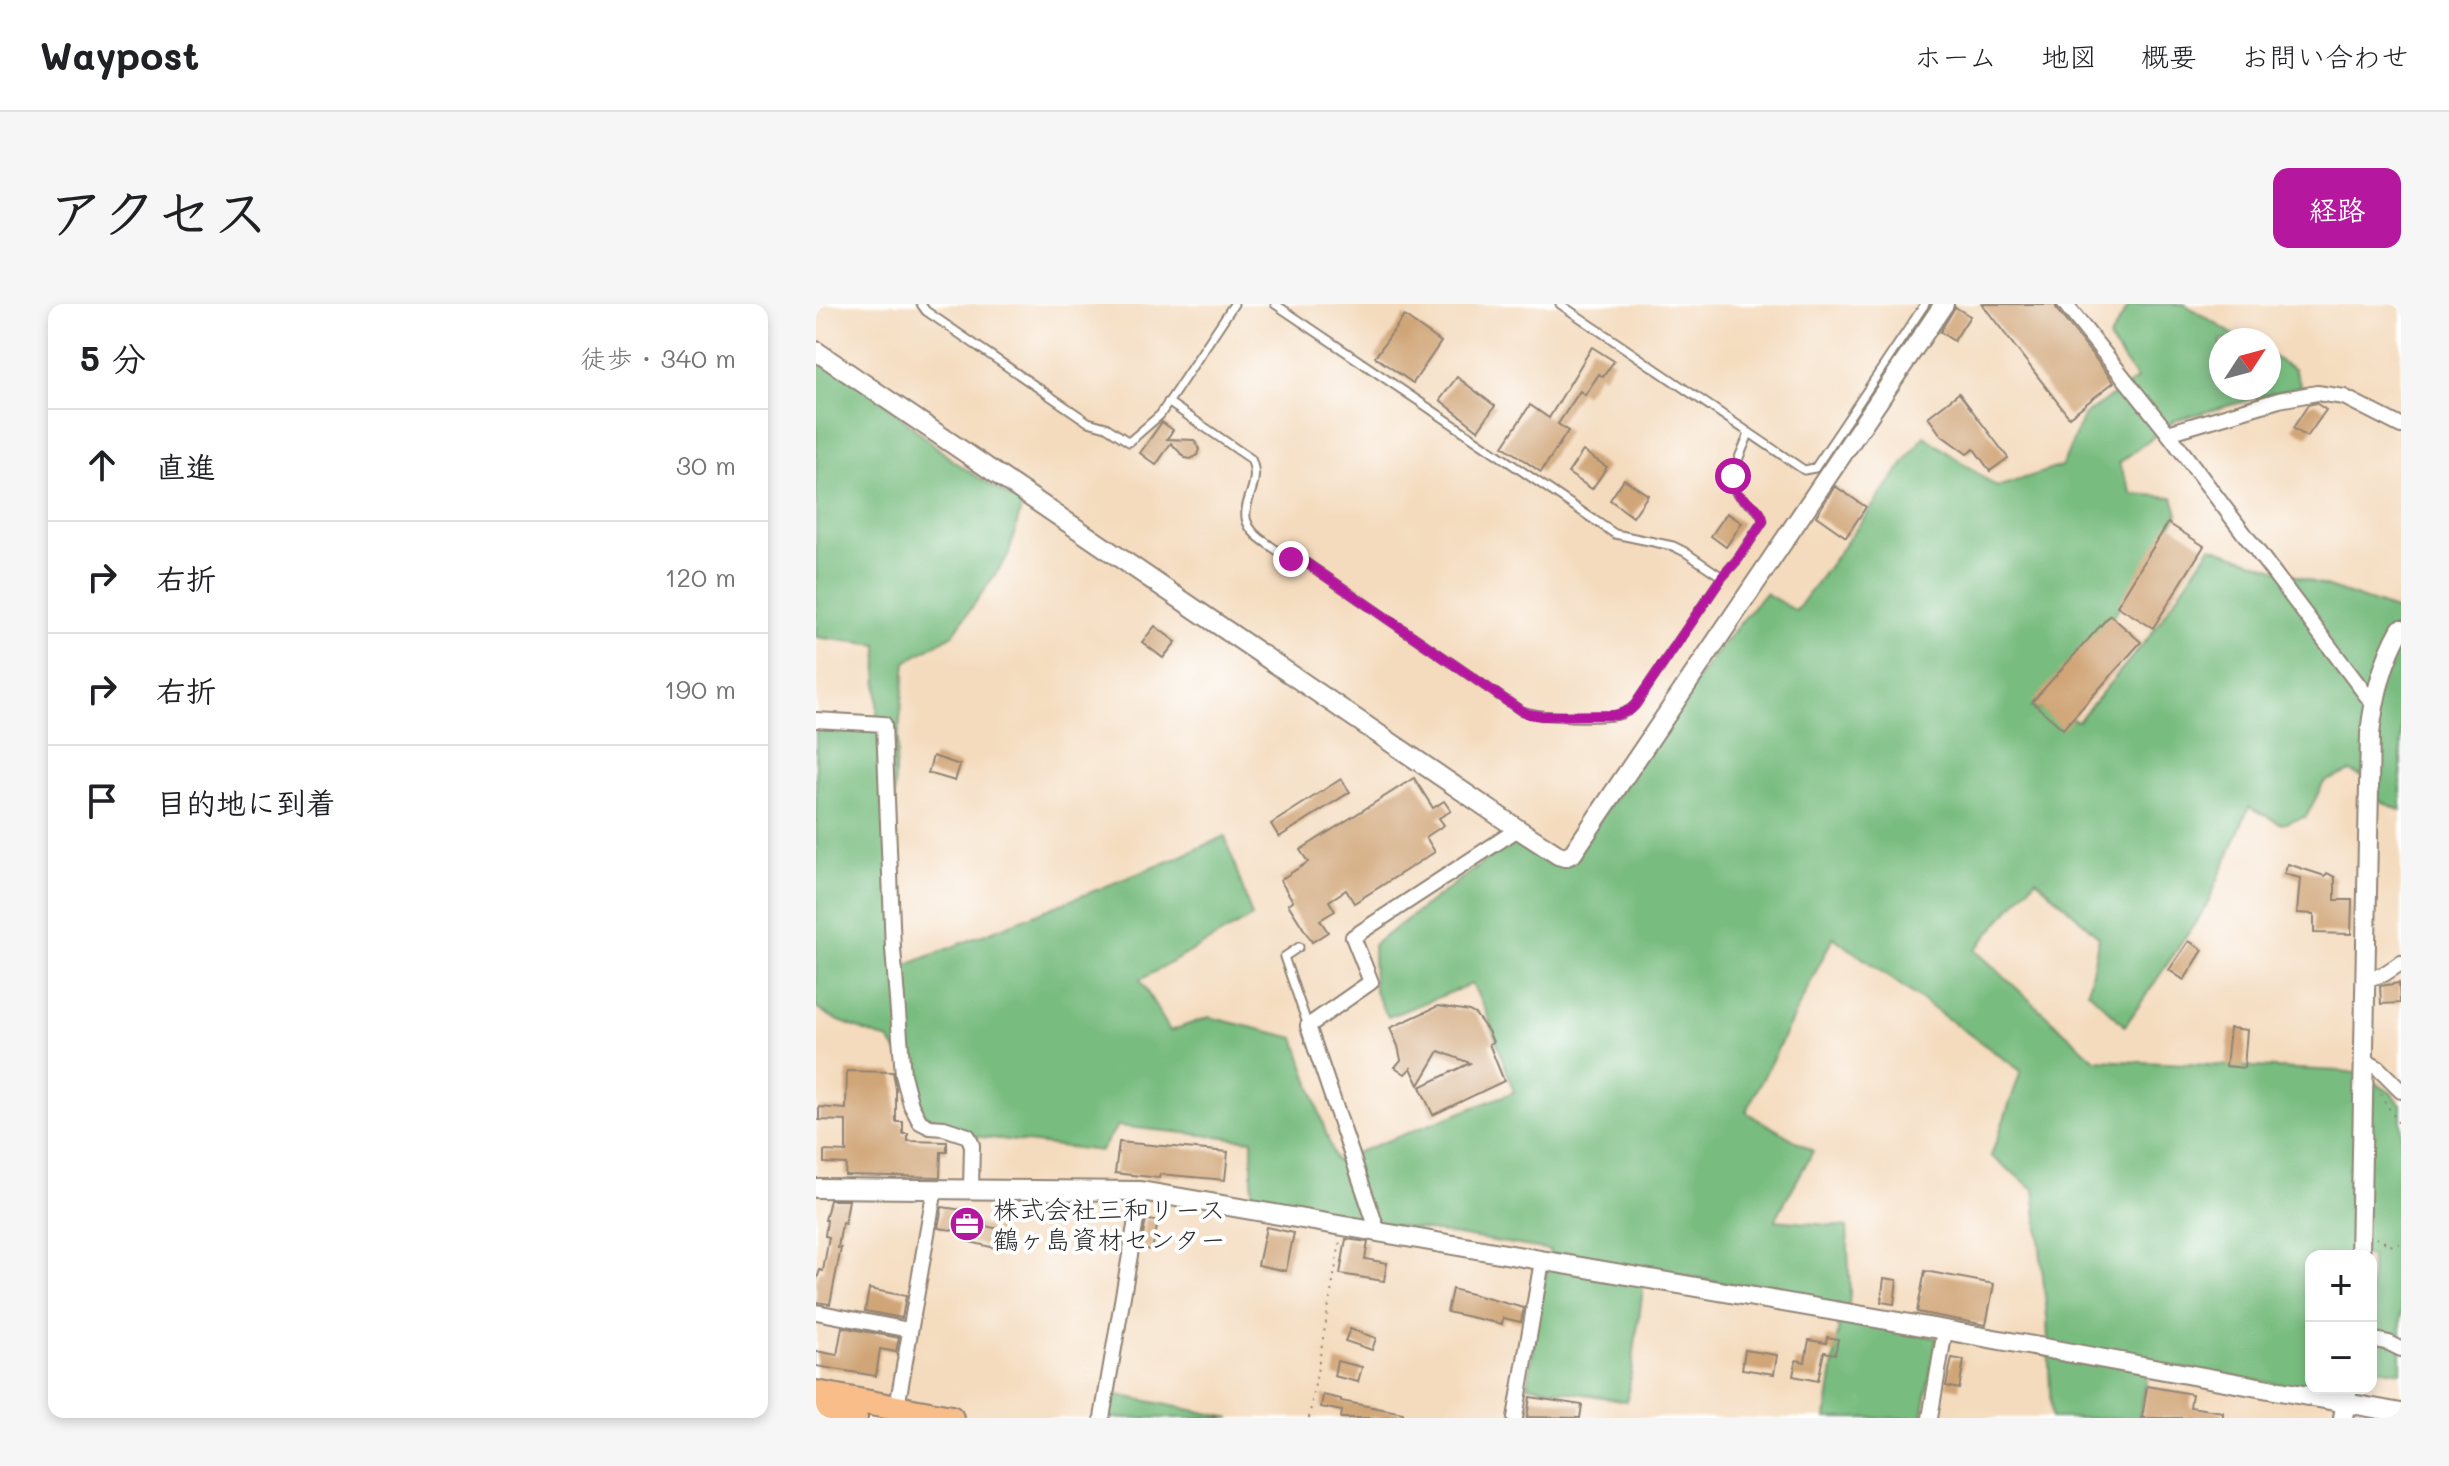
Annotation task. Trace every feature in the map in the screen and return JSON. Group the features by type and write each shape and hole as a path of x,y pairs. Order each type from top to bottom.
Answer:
{"highway":[{"path":"816,1393 951,1418"},
{"path":"816,1411 855,1418"}],"street":[{"path":"816,351 1518,829 1565,857 1573,853 1944,304"},
{"path":"2065,304 2168,433 2373,704"},
{"path":"2168,433 2279,400 2317,393 2344,397 2401,426"},
{"path":"2360,1250 2370,734 2373,704 2386,660 2401,629"},
{"path":"816,720 884,724 893,949 903,1075 911,1105 920,1122 968,1136 972,1145 971,1188"},
{"path":"1378,1232 1308,1026 1371,982 1353,937 1518,829"},
{"path":"2364,980 2384,974 2401,963"},
{"path":"2362,1059 2378,1068 2401,1091"},
{"path":"897,1407 935,1188"},
{"path":"817,1191 935,1188 1141,1191 1945,1330 2401,1413"},
{"path":"1102,1418 1141,1191"},
{"path":"1515,1418 1542,1261"},
{"path":"816,1312 909,1330"},
{"path":"1930,1418 1945,1330"},
{"path":"2377,1340 2401,1349"}],"lane":[{"path":"921,304 926,311 1088,422 1106,427 1129,442 1160,415 1234,304"},
{"path":"1275,304 1615,534 1673,546 1722,577"},
{"path":"1560,304 1804,470 1815,468 1925,304"},
{"path":"1168,402 1251,459 1256,479 1245,509 1249,525 1257,538 1291,559 1302,560 1529,714 1616,715 1630,710 1763,521 1760,511 1738,495 1732,484 1749,433"},
{"path":"1299,947 1284,957 1308,1026"}],"path":[{"path":"2362,1081 2380,1094 2401,1127"},
{"path":"1309,1418 1343,1226"},
{"path":"2360,1232 2393,1246 2401,1243"}],"green space":[{"path":"2130,304 2184,304 2223,328 2209,328 2209,400 2249,400 2175,420 2119,463 2132,494 2173,497 2178,514 2116,613 2032,707 2078,721 2149,637 2211,547 2401,612 2401,811 2379,800 2377,783 2350,771 2324,782 2306,817 2282,824 2249,807 2206,907 2125,1026 2088,991 2099,937 2036,879 1975,950 2095,1060 2341,1071 2362,1074 2391,1093 2401,1104 2401,1372 2377,1368 2377,1250 2305,1250 2305,1388 2150,1363 2139,1418 2051,1418 2047,1316 2034,1189 1991,1156 2021,1071 1833,937 1746,1112 1813,1151 1775,1220 1847,1227 1850,1294 1847,1321 1937,1338 1922,1418 1826,1418 1839,1305 1646,1268 1627,1401 1527,1385 1550,1250 1252,1199 1252,1140 1117,1126 1101,1151 974,1136 924,1115 912,1074 889,1040 839,1021 816,1008 816,722 877,718 878,645 816,637 816,359 874,394 953,461 1022,505 1008,556 953,634 906,662 894,806 904,966 1180,857 1225,836 1252,917 1140,980 1170,1031 1209,1017 1295,1038 1335,1161 1514,1092 1486,1011 1472,984 1388,1017 1374,990 1373,945 1520,835 1568,864 1713,656 1765,593 1796,611 1924,436 1997,487 2062,466 2084,415 2137,379 2109,339"},
{"path":"2281,362 2294,369 2301,386 2281,391"},
{"path":"1113,1394 1231,1418 1109,1418"}],"building":[{"path":"1982,304 2055,304 2114,382 2069,417"},
{"path":"1955,307 1970,316 1954,341 1940,332"},
{"path":"1404,316 1441,342 1413,383 1375,357"},
{"path":"1592,347 1614,361 1603,377 1599,374 1585,395 1580,391 1558,424 1568,431 1541,472 1503,446 1530,405 1549,418"},
{"path":"1457,377 1495,406 1478,430 1440,400"},
{"path":"1959,393 2008,458 1990,471 1974,449 1967,454 1941,435 1928,417"},
{"path":"2316,403 2326,410 2307,437 2293,428 2308,405"},
{"path":"1162,422 1173,430 1167,439 1194,440 1199,449 1197,455 1191,459 1185,458 1171,443 1156,465 1140,453"},
{"path":"1583,451 1607,467 1592,489 1568,473"},
{"path":"1624,479 1648,495 1633,517 1610,500"},
{"path":"1835,486 1866,507 1846,537 1816,516"},
{"path":"1727,513 1742,523 1726,547 1711,536"},
{"path":"2168,523 2204,546 2153,628 2117,606"},
{"path":"2110,615 2141,642 2063,729 2032,702"},
{"path":"1155,626 1176,642 1163,658 1142,642"},
{"path":"933,756 960,765 955,781 928,773"},
{"path":"1414,778 1433,808 1444,801 1451,811 1439,818 1444,825 1426,837 1435,852 1354,903 1346,890 1329,901 1335,911 1320,920 1328,932 1312,942 1288,904 1293,901 1280,880 1308,862 1300,850"},
{"path":"1341,779 1350,792 1279,837 1271,824"},
{"path":"2288,864 2335,877 2335,900 2352,900 2351,934 2314,933 2314,914 2297,913 2300,878 2284,874"},
{"path":"2189,941 2203,950 2184,980 2169,970"},
{"path":"2399,983 2400,1003 2381,1004 2380,986"},
{"path":"1438,1006 1475,1014 1493,1042 1489,1044 1504,1081 1433,1115 1420,1087 1470,1063 1439,1051 1419,1085 1411,1068 1405,1074 1395,1067 1401,1060 1390,1028"},
{"path":"2230,1028 2247,1030 2244,1068 2226,1066"},
{"path":"847,1071 893,1072 896,1122 903,1122 903,1134 908,1134 908,1141 947,1142 947,1152 941,1152 940,1177 845,1175 846,1164 824,1163 824,1151 846,1152 846,1121 819,1120 819,1107 846,1109"},
{"path":"1119,1142 1228,1152 1225,1180 1115,1173"},
{"path":"830,1200 849,1200 845,1224 842,1223 838,1248 841,1248 830,1304 816,1302 816,1282 820,1270 823,1271 829,1237 825,1236 825,1220"},
{"path":"942,1207 963,1210 962,1221 999,1229 995,1248 966,1241 967,1232 938,1228"},
{"path":"1146,1219 1158,1222 1152,1250 1141,1248"},
{"path":"1266,1227 1294,1233 1286,1271 1258,1265"},
{"path":"1346,1239 1368,1242 1365,1259 1387,1263 1384,1281 1340,1274"},
{"path":"1925,1271 1994,1284 1986,1325 1917,1312"},
{"path":"1884,1278 1897,1280 1894,1304 1881,1302"},
{"path":"869,1289 906,1296 902,1318 865,1311"},
{"path":"1452,1289 1524,1308 1521,1322 1503,1318 1502,1324 1447,1312"},
{"path":"842,1327 899,1338 896,1352 880,1349 876,1376 816,1366 816,1351 837,1355"},
{"path":"1350,1329 1376,1338 1372,1350 1345,1341"},
{"path":"1827,1337 1838,1339 1835,1354 1824,1352 1818,1381 1793,1376 1796,1360 1805,1362 1809,1340 1826,1343"},
{"path":"1745,1350 1777,1355 1774,1374 1742,1369"},
{"path":"1952,1358 1964,1360 1959,1389 1946,1386"},
{"path":"1337,1361 1362,1367 1358,1382 1334,1376"},
{"path":"2147,1386 2192,1394 2190,1407 2223,1412 2223,1418 2142,1418"},
{"path":"1323,1395 1403,1413 1403,1418 1341,1418 1342,1411 1321,1407"},
{"path":"1530,1397 1582,1405 1580,1418 1527,1417"}],"place":[{"name":"株式会社三和リース 鶴ヶ島資材センター","path":"967,1224"}],"route":[{"path":"1291,559 1302,560 1520,710 1542,716 1616,715 1635,705 1763,521 1760,511 1734,490 1733,476"}]}
